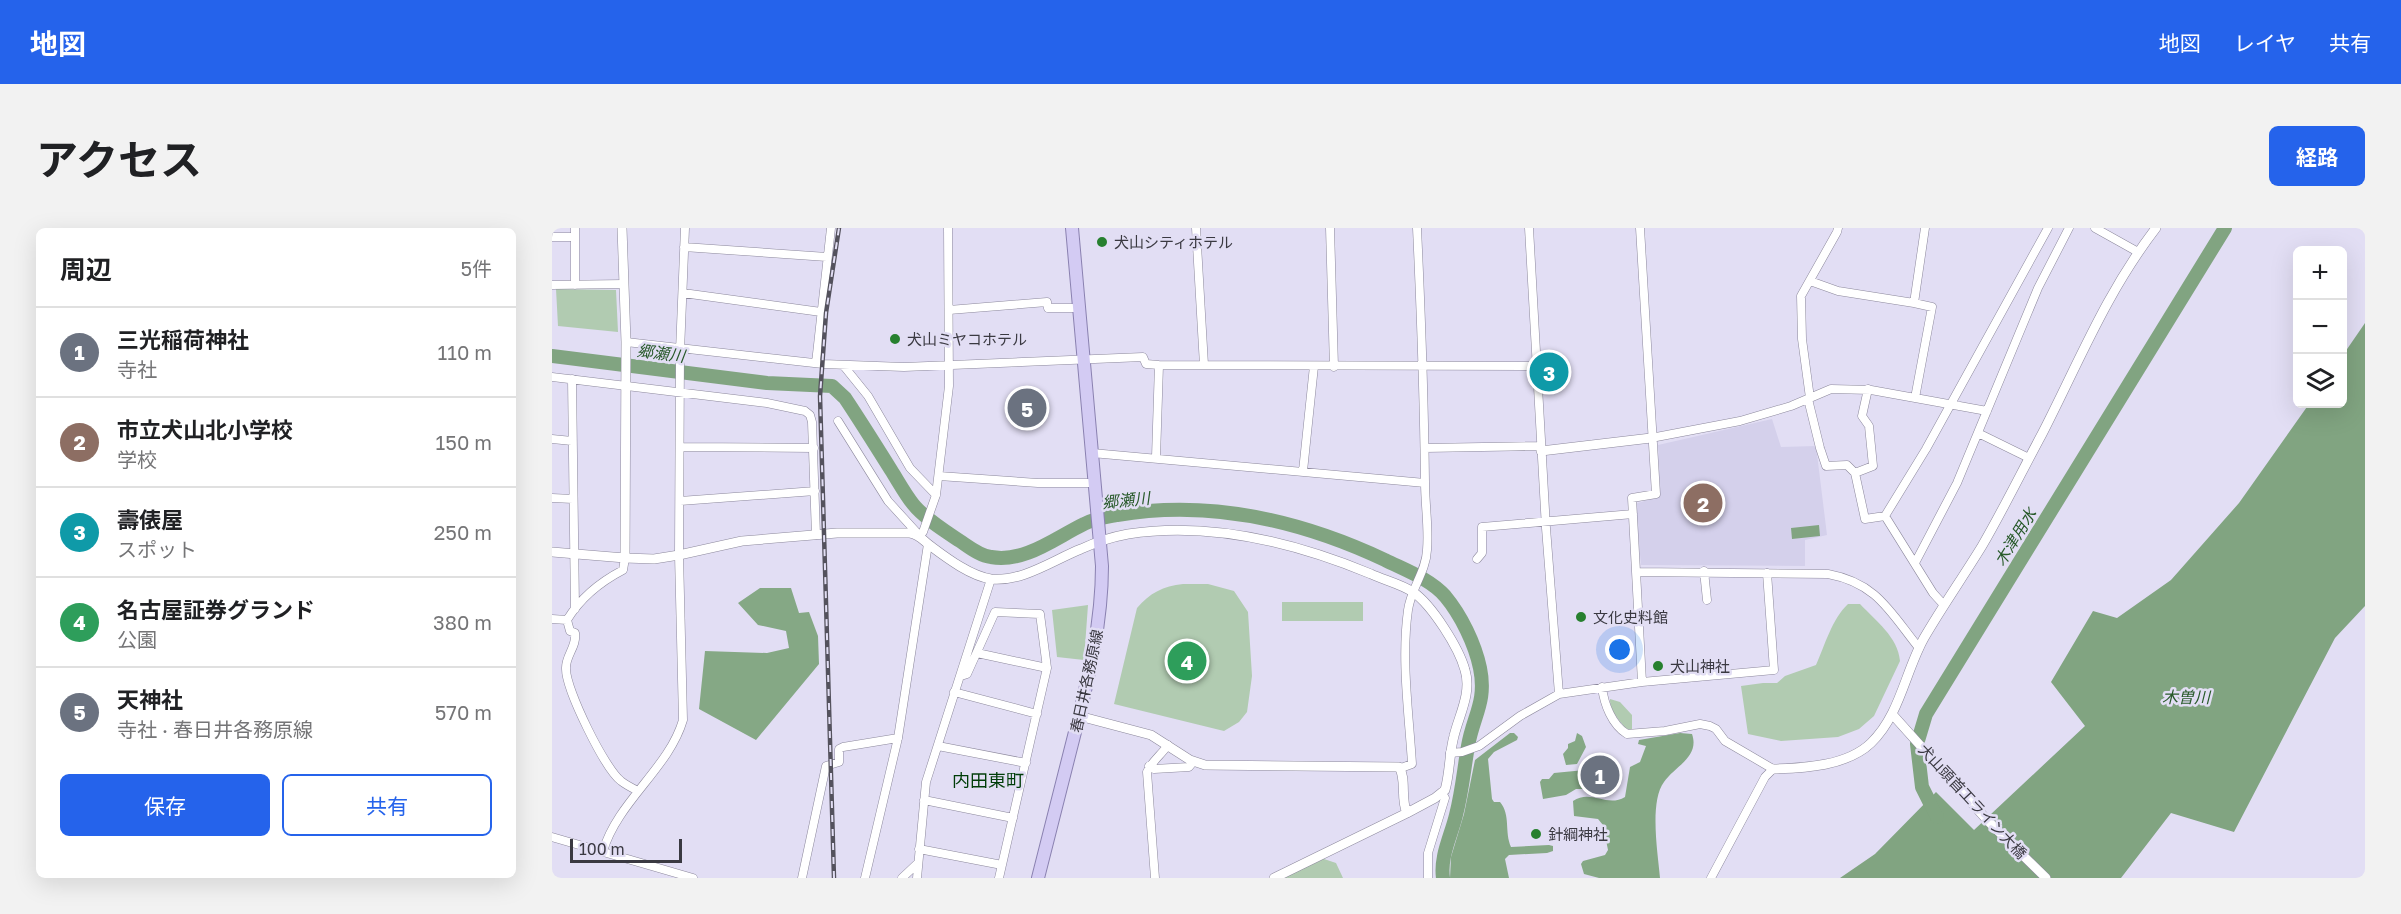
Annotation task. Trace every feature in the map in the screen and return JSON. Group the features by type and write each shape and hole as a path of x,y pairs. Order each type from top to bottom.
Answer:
{"main road":[{"name":"春日井各務原線","path":"1038,878 1079,716 1098,629 1102,588 1072,228"}],"street":[{"path":"622,228 627,386 625,558 623,570 601,581 567,620 567,627 575,633 576,639 566,670 587,729 617,777 638,790"},
{"path":"603,851 608,836 638,790 674,743 683,720 679,555 680,349 685,228"},
{"path":"816,363 831,228"},
{"path":"922,531 936,495 950,386 948,228"},
{"path":"1196,228 1204,365"},
{"path":"1330,228 1334,367"},
{"path":"1079,716 1141,732 1168,744 1193,762 1214,766 1385,766 1401,768 1412,764 1405,637 1414,589 1425,565 1428,538 1424,367 1417,228"},
{"path":"1529,228 1541,448 1559,694"},
{"path":"1640,228 1656,494 1632,498 1642,682"},
{"path":"1838,228 1801,296 1801,321 1809,398 1826,466 1847,465 1855,473 1865,519 1885,516"},
{"path":"1914,303 1925,228"},
{"path":"1885,516 1926,449 2048,228"},
{"path":"1915,563 1957,483 2038,288 2069,228"},
{"path":"2095,228 2138,252"},
{"path":"1602,687 1605,704 1613,719 1627,734 1665,731 1700,724 1710,726 1716,729 1725,741 1773,769 1848,758 1871,743 1892,714 1919,648 1943,604 1983,545 2100,314 2138,252 2156,228"},
{"path":"552,237 575,232 575,285"},
{"path":"684,247 827,257"},
{"path":"1810,281 1838,291 1932,307 1915,398"},
{"path":"552,285 624,284"},
{"path":"683,293 821,312"},
{"path":"949,310 1047,302 1048,308 1080,308"},
{"path":"626,342 843,365 949,366 1143,357 1146,364 1159,365 1536,366"},
{"path":"843,365 868,396 910,468 936,495"},
{"path":"1156,458 1160,396 1159,365"},
{"path":"1303,471 1314,366"},
{"path":"552,377 680,391 767,403 805,411 810,415 812,422 816,536"},
{"path":"572,379 575,609"},
{"path":"1425,448 1541,448 1651,438 1740,421 1831,389 1868,389 1987,411"},
{"path":"1855,473 1873,466 1869,426 1862,416 1868,389"},
{"path":"838,422 888,501 922,531 928,544 971,572 991,579 1023,575 1099,537 1151,532 1218,532 1290,545 1414,589 1437,618 1465,669 1467,684 1465,700 1450,753 1446,787 1442,793 1407,813 1274,878"},
{"path":"1978,433 2029,458"},
{"path":"552,440 572,441"},
{"path":"681,447 814,448"},
{"path":"1092,453 1425,483"},
{"path":"939,476 1038,483 1095,483"},
{"path":"680,501 815,491"},
{"path":"552,498 573,499"},
{"path":"1477,559 1482,553 1482,527 1633,514"},
{"path":"1885,516 1933,593 1943,604"},
{"path":"552,552 654,559 742,541 837,533 922,531"},
{"path":"865,878 898,738 928,544"},
{"path":"1704,571 1707,600"},
{"path":"1636,572 1828,574 1858,582 1885,603 1919,648"},
{"path":"1450,753 1462,752 1479,746 1520,716 1559,694 1642,682 1774,670 1767,573"},
{"path":"917,878 926,782 991,579"},
{"path":"961,676 967,674 994,612 1040,614 1047,668 999,878"},
{"path":"552,619 567,620"},
{"path":"977,653 1047,668"},
{"path":"954,692 1037,714"},
{"name":"犬山頭首工ライン大橋","path":"1892,714 1988,821 2046,878"},
{"path":"802,878 826,766 839,762 839,749 843,747 898,738"},
{"path":"1155,878 1147,782 1149,766 1168,744"},
{"path":"938,746 1026,763"},
{"path":"1149,766 1154,769 1189,768 1193,762"},
{"path":"1401,768 1404,806 1407,813"},
{"path":"1711,878 1765,777 1773,769"},
{"path":"1428,878 1428,853 1445,798 1442,793"},
{"path":"924,800 1013,818"},
{"path":"552,837 693,878"},
{"path":"919,849 1002,866"},
{"path":"902,878 918,863"}],"shaded area":[{"path":"556,289 616,290 618,332 558,326"},
{"path":"1772,419 1781,447 1816,446 1827,535 1805,540 1805,566 1641,565 1635,504 1660,496 1658,445"},
{"path":"1183,584 1208,584 1234,591 1248,612 1252,676 1247,712 1239,722 1224,731 1114,704 1137,608 1157,591"},
{"path":"760,588 791,588 799,613 809,612 818,636 819,664 756,740 699,709 705,651 767,653 789,648 786,631 758,625 738,603"},
{"path":"1282,602 1363,602 1363,621 1282,621"},
{"path":"1848,604 1860,604 1891,637 1898,652 1900,661 1874,716 1859,729 1838,737 1781,741 1748,734 1741,686 1777,683 1785,676 1816,665 1833,625"},
{"path":"1088,605 1084,660 1057,657 1052,610"},
{"path":"1610,699 1620,702 1632,715 1632,730 1626,729 1618,719 1611,707"},
{"path":"1510,733 1518,737 1517,740 1494,752 1488,759 1492,799 1494,802 1500,802 1505,812 1511,847 1549,845 1553,846 1553,851 1509,855 1505,859 1509,878 1450,878 1451,857 1464,814 1475,760"},
{"path":"1577,733 1582,736 1586,747 1577,764 1566,765 1563,754 1568,744 1575,741"},
{"path":"1680,733 1692,734 1694,742 1690,755 1669,776 1659,791 1656,828 1660,878 1599,878 1584,874 1581,864 1583,861 1605,855 1608,850 1603,825 1598,819 1574,816 1573,801 1586,797 1612,801 1625,797 1630,767 1640,762 1646,746 1638,744 1639,740"},
{"path":"1585,770 1589,775 1589,785 1586,789 1576,789 1566,795 1543,799 1540,782 1542,779 1549,779 1554,773"},
{"path":"1321,858 1336,863 1343,878 1280,878"}],"water":[{"name":"木曽川","path":"2365,323 2365,606 2335,638 2234,832 2171,813 2121,878 1840,878 1875,854 1936,792 1974,830 2085,726 2051,682 2093,611 2117,618 2171,580 2239,503 2306,408 2347,408 2347,349"},
{"path":"1819,525 1820,536 1792,539 1791,528"}],"waterway":[{"name":"木津用水","path":"1937,817 1922,787 1917,744 1926,714 2225,228"},
{"name":"郷瀬川","path":"552,356 767,383 832,386 845,398 904,492 918,509 948,533 987,556 1004,558 1028,553 1100,518 1152,511 1187,510 1254,516 1288,524 1353,546 1425,580 1445,596 1462,621 1475,649 1482,680 1481,700 1470,735 1458,806 1444,854 1443,878"}],"railway":[{"path":"834,878 820,396 826,313 839,228"}],"place":[{"name":"犬山シティホテル","path":"1102,242"},
{"name":"犬山ミヤコホテル","path":"895,339"},
{"name":"壽俵屋","path":"1549,372"},
{"name":"天神社","path":"1027,408"},
{"name":"市立犬山北小学校","path":"1703,503"},
{"name":"文化史料館","path":"1581,617"},
{"name":"名古屋証券グランド","path":"1187,661"},
{"name":"犬山神社","path":"1658,666"},
{"name":"三光稲荷神社","path":"1600,775"},
{"name":"針綱神社","path":"1536,834"}],"district":[{"name":"内田東町","path":"988,780"}]}
